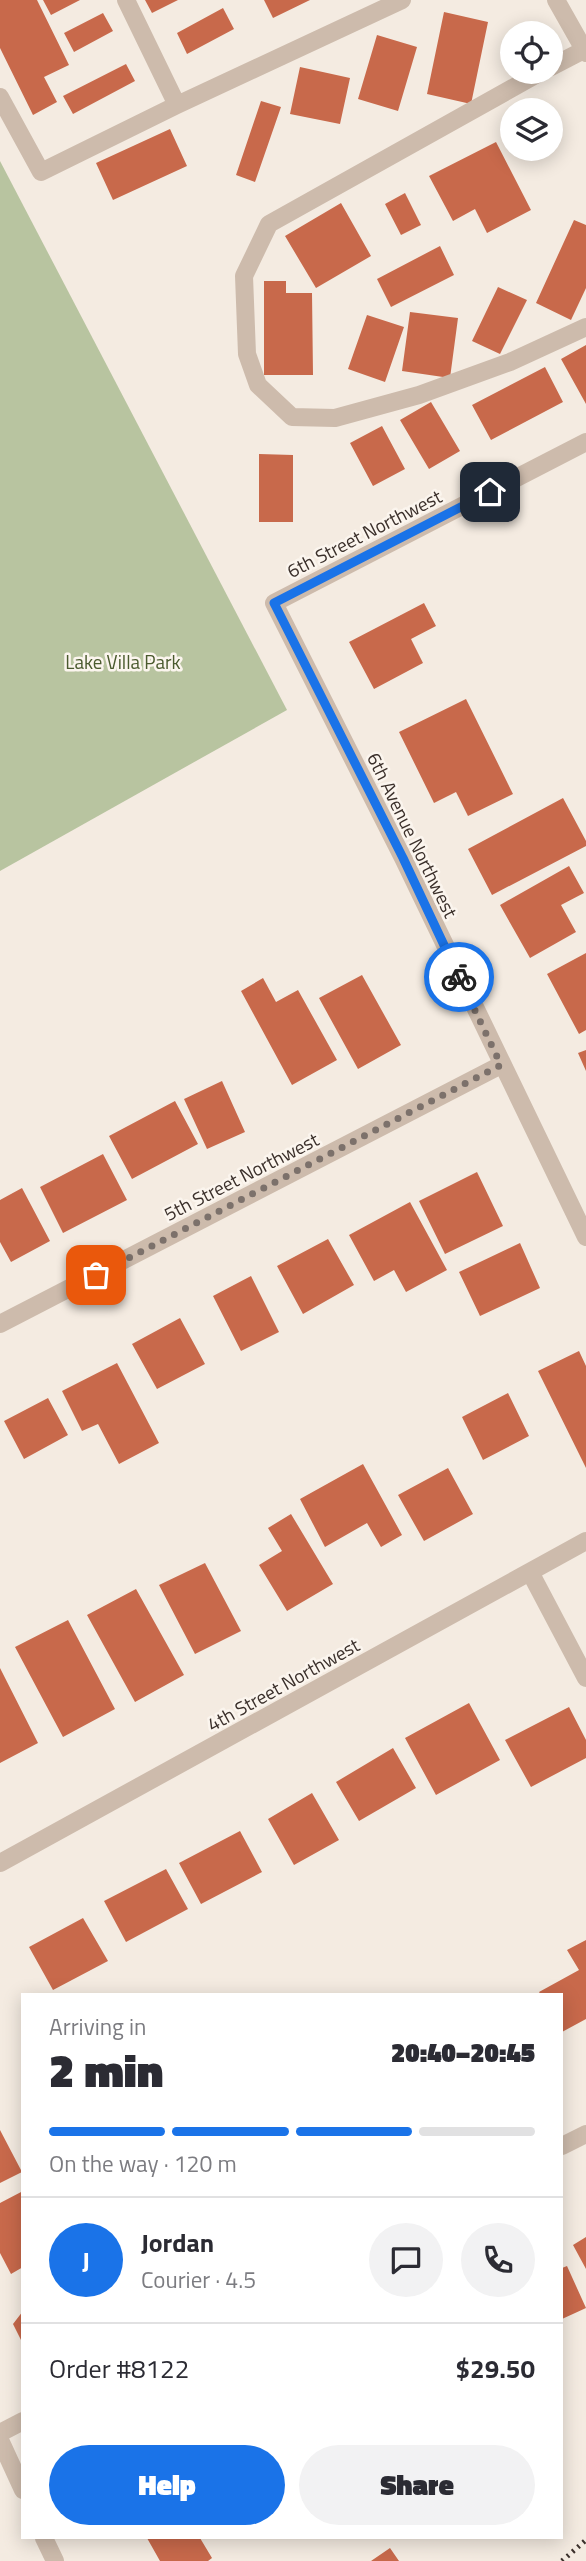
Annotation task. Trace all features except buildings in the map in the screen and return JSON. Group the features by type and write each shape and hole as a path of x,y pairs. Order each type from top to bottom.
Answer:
{"street":[{"path":"126,0 177,105"},
{"path":"0,97 41,172 373,7 402,0"},
{"path":"556,0 585,52 563,61"},
{"path":"519,84 269,223 244,276 247,354 258,385 292,417 335,418 419,396 510,362 586,327"},
{"name":"6th Street Northwest","path":"274,603 586,442"},
{"name":"6th Avenue Northwest","path":"274,603 403,858 586,1237"},
{"name":"5th Street Northwest","path":"0,1324 501,1065"},
{"name":"4th Street Northwest","path":"0,1863 586,1541"},
{"path":"530,1572 586,1678"},
{"path":"563,2146 586,2134"},
{"path":"0,2433 21,2422"},
{"path":"0,2440 21,2486"},
{"path":"44,2539 55,2561"}],"green space":[{"name":"Lake Villa Park","path":"0,161 287,710 0,871"}],"railway":[{"path":"562,2561 586,2540"}],"way so far":[{"path":"96,1275 501,1065 459,977"}],"route":[{"path":"459,977 403,858 274,603 490,492"}]}
